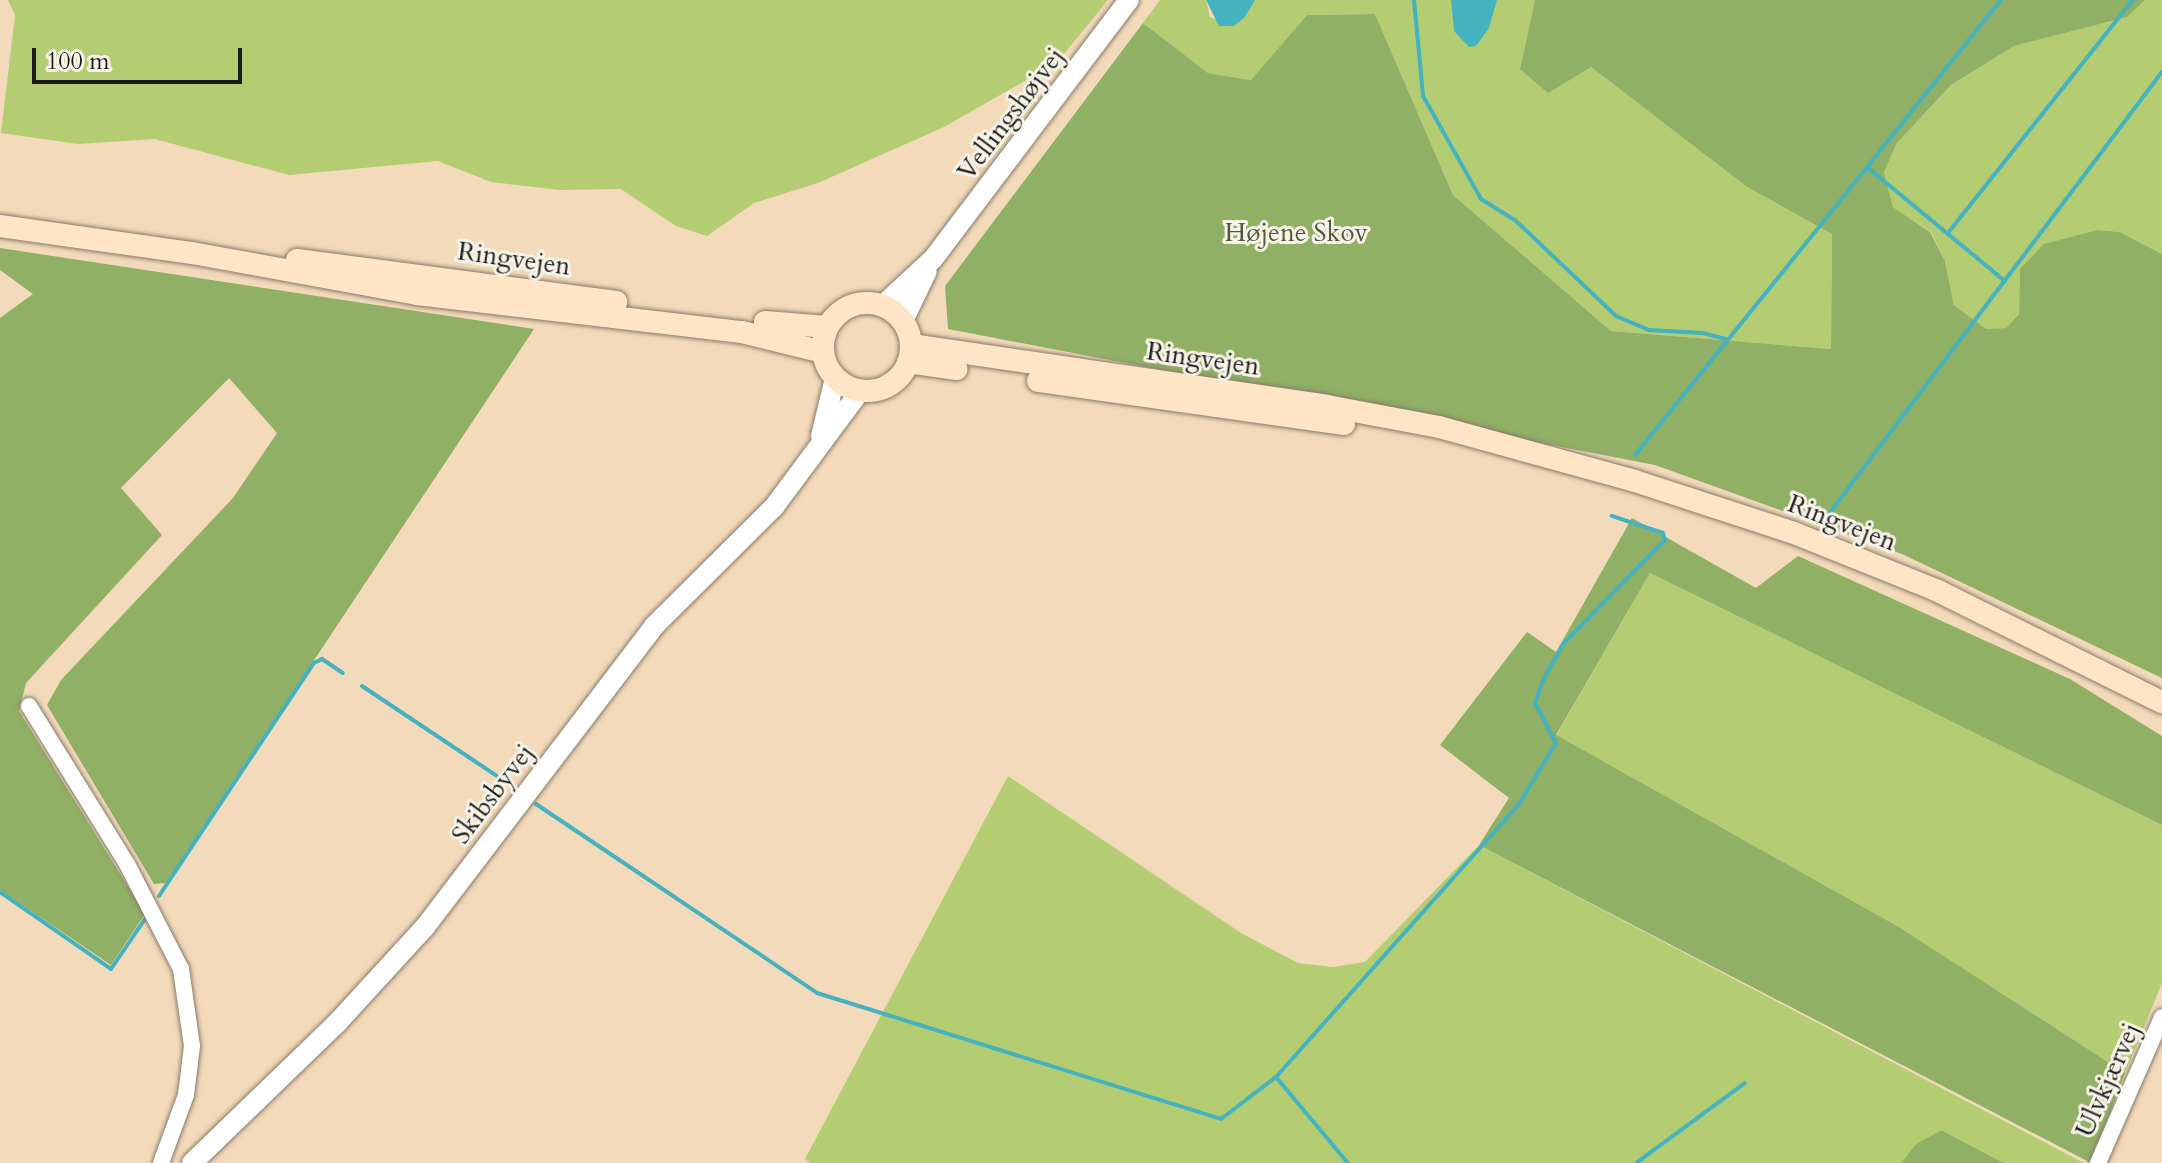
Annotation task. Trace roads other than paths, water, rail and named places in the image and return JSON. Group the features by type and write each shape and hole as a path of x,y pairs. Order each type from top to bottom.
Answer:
{"main road":[{"name":"Ringvejen","path":"0,226 192,253 417,294 742,332 823,352"},
{"name":"Ringvejen","path":"192,253 424,274 827,327"},
{"path":"855,304 882,306 903,321 910,354 889,385 860,391 835,378 823,352 827,327 855,304"},
{"name":"Ringvejen","path":"910,354 1257,394 1439,427 1484,442 1635,481 1794,533 2001,619 2162,702"}],"street":[{"name":"Vellingshøjvej","path":"882,306 933,259 1129,0"},
{"name":"Vellingshøjvej","path":"903,321 933,259"},
{"name":"Skibsbyvej","path":"819,443 835,378"},
{"name":"Skibsbyvej","path":"192,1163 337,1023 425,927 654,626 764,518 860,391"},
{"path":"29,706 127,864 181,969 192,1046 186,1095 161,1163"},
{"name":"Ulvkjærvej","path":"2098,1163 2162,1017"}],"water":[{"path":"1206,0 1255,0 1245,17 1234,26 1219,26"},
{"path":"1451,0 1497,0 1489,28 1476,46 1469,47 1454,31"}],"waterway":[{"path":"1414,0 1423,96 1481,199 1515,220 1616,316 1649,330 1703,333 1725,339"},
{"path":"1867,167 2001,0"},
{"path":"1948,233 2133,0"},
{"path":"1828,515 2162,72"},
{"path":"1635,455 1867,167 2005,281"},
{"path":"536,804 817,993 1221,1119 1276,1077 1519,804 1556,743 1535,703 1545,676 1565,642 1665,540 1663,533 1612,516"},
{"path":"159,896 314,663 322,659 343,673"},
{"path":"362,686 500,778"},
{"path":"0,892 111,969 145,919"},
{"path":"1276,1077 1348,1163"},
{"path":"1636,1163 1745,1083"}],"park label":[{"name":"Højene Skov","path":"1296,233"}]}
